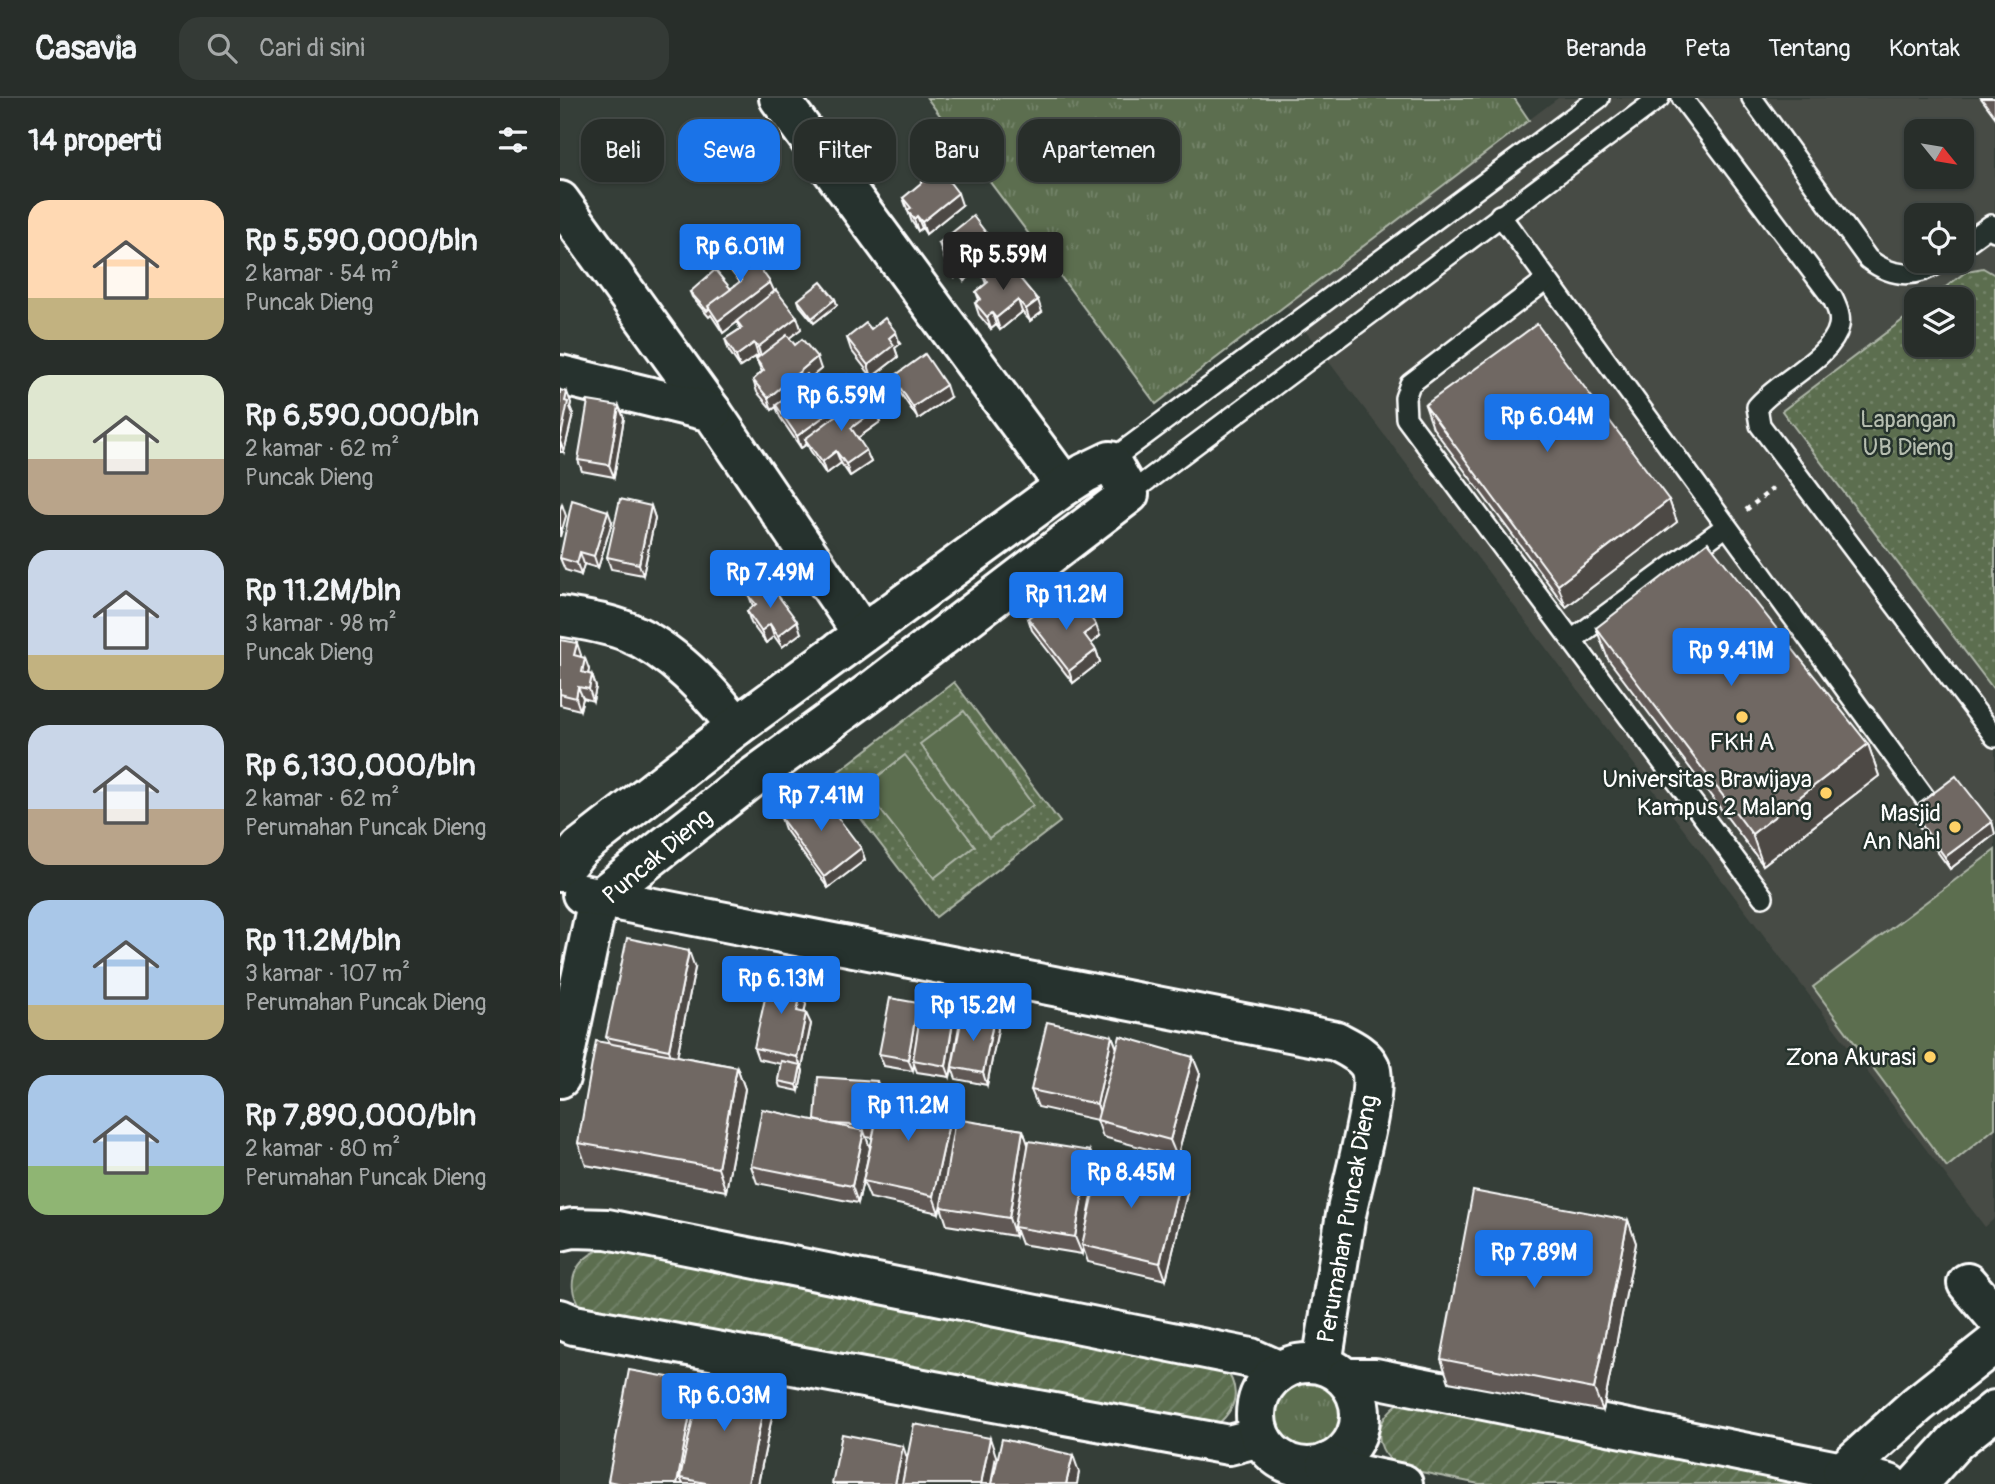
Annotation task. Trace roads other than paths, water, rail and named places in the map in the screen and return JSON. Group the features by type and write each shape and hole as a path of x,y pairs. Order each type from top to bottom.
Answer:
{"street":[{"path":"779,98 1065,486"},
{"path":"560,201 712,412 862,633"},
{"path":"560,375 712,412"},
{"path":"560,872 580,848 737,726 1085,472 1110,461 1129,494"},
{"name":"Puncak Dieng","path":"560,1078 598,899 752,778 874,689 1129,494"},
{"path":"560,615 625,631 653,644 687,671 737,726"},
{"name":"Perumahan Puncak Dieng","path":"560,888 598,899 1336,1041 1357,1053 1370,1067 1371,1088 1369,1114 1345,1217 1334,1371"},
{"path":"560,1231 573,1228 607,1229 1251,1358 1280,1371"},
{"path":"1967,1283 1995,1316"},
{"path":"560,1319 574,1325 1229,1445 1260,1437"},
{"path":"1842,1472 1918,1405 1995,1343"},
{"path":"1403,1484 1346,1472 1305,1471 1281,1460 1269,1450 1260,1437 1256,1422 1256,1407 1269,1380 1293,1364 1307,1362 1334,1371 1842,1472 1889,1484"},
{"path":"1305,1471 1342,1455 1353,1441 1359,1425 1360,1408 1355,1392 1334,1371"},
{"path":"1917,1484 1956,1441 1995,1410"}],"lane":[{"path":"1110,461 1599,98"},
{"path":"1129,494 1659,98"},
{"path":"1682,98 1833,299 1839,312 1839,327 1834,338 1757,407 1760,425 1995,737"},
{"path":"1752,98 1868,258 1879,267 1898,274 1920,273"},
{"path":"1500,215 1925,798"},
{"path":"1974,237 1991,225 1995,231"},
{"path":"1546,280 1410,384 1405,398 1406,418 1763,897"},
{"path":"1572,640 1725,527"}],"place":[{"name":"FKH A","path":"1742,717"},
{"name":"Universitas Brawijaya Kampus 2 Malang","path":"1826,793"},
{"name":"Masjid An Nahl","path":"1955,827"},
{"name":"Zona Akurasi","path":"1930,1057"}],"park label":[{"name":"Lapangan UB Dieng","path":"1908,433"}]}
